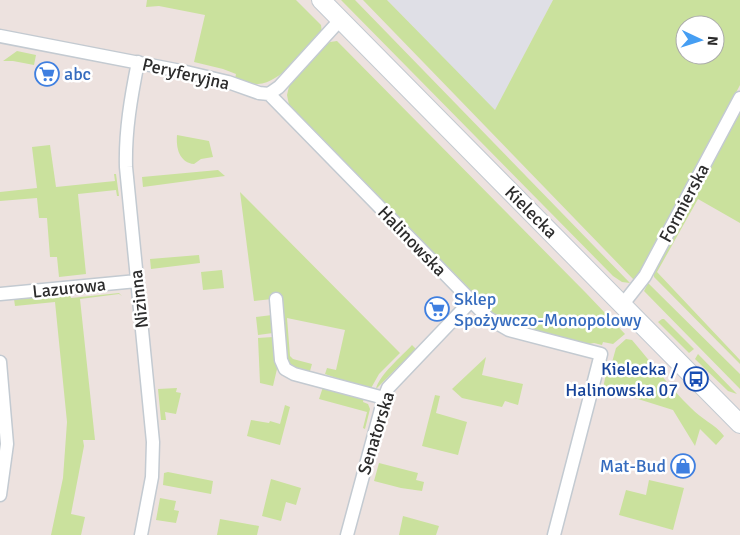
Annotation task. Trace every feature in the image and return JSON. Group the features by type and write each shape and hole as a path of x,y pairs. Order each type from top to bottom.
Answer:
{"main road":[{"name":"Kielecka","path":"321,0 740,424"}],"street":[{"path":"269,94 279,87 340,20"},
{"name":"Peryferyjna","path":"0,36 215,78 259,93 269,94"},
{"name":"Nizinna","path":"138,62 125,146 153,448 152,477 141,535"},
{"name":"Halinowska","path":"269,94 494,323 509,330 601,354 554,535"},
{"name":"Formierska","path":"623,304 646,276 740,98"},
{"name":"Lazurowa","path":"0,294 137,281"},
{"path":"276,299 281,360 285,368 294,374 384,398"},
{"name":"Senatorska","path":"346,535 388,388 471,301"},
{"path":"0,362 7,444 0,495"}],"shaded area":[{"path":"387,0 553,0 495,111"}],"green space":[{"path":"147,0 296,0 321,25 322,33 284,72 267,82 249,83 235,79 236,74 223,69 194,62 205,15 159,6 146,7"},
{"path":"341,0 355,0 630,283 622,282 613,276"},
{"path":"363,0 387,0 495,110 553,0 740,0 740,85 643,270 635,281"},
{"path":"337,41 625,334 613,344 603,342 602,345 589,344 510,324 498,318 289,105 287,95 290,82 325,46 330,42"},
{"path":"17,51 36,55 34,65 3,61"},
{"path":"740,111 740,223 698,199 657,272 740,360 740,364 654,277 654,273"},
{"path":"177,135 209,141 213,157 201,159 194,164 189,163 180,154 177,145"},
{"path":"50,145 56,187 115,181 114,174 116,174 119,196 117,196 116,190 78,194 86,274 59,277 57,257 50,257 47,218 39,218 37,198 0,201 0,192 37,188 32,147"},
{"path":"218,170 225,176 143,187 142,177"},
{"path":"240,192 400,353 379,374 370,390 325,374 327,368 336,370 345,330 287,318 290,356 293,359 312,364 310,371 294,367 287,362 281,298 254,301"},
{"path":"199,255 200,263 151,269 150,259"},
{"path":"222,270 224,288 203,290 201,272"},
{"path":"648,283 740,374 740,389 644,291"},
{"path":"70,293 71,298 119,293 122,296 119,294 80,299 95,440 83,440 84,446 71,514 85,517 81,535 51,535 63,478 67,422 55,302 15,306 14,299"},
{"path":"272,315 273,333 258,335 256,317"},
{"path":"662,319 694,349 689,353 658,322"},
{"path":"273,337 277,369 273,386 260,383 258,338"},
{"path":"626,339 632,340 683,400 724,436 716,445 700,429 695,446 673,410 603,388 616,348"},
{"path":"412,345 416,349 376,389 381,378"},
{"path":"698,354 737,394 728,391 695,359"},
{"path":"486,357 482,375 523,384 518,405 505,401 502,407 462,398 452,389"},
{"path":"323,387 364,398 363,402 368,404 370,409 365,429 363,428 367,412 319,399"},
{"path":"177,388 176,392 181,393 176,414 165,412 166,420 161,420 158,389"},
{"path":"435,395 440,396 436,413 467,422 458,455 422,446"},
{"path":"285,405 290,407 280,445 247,436 251,420 269,423 270,421 280,424"},
{"path":"379,463 418,473 416,480 424,482 422,491 374,481"},
{"path":"168,472 213,481 211,494 163,485 164,473"},
{"path":"271,479 301,488 296,505 286,502 281,521 262,516"},
{"path":"649,480 684,488 673,530 619,515 626,490 646,495"},
{"path":"160,498 176,501 174,510 179,511 176,523 156,520"},
{"path":"403,516 439,526 436,535 399,535"},
{"path":"220,519 259,526 257,535 217,535"}],"place":[{"name":"abc","path":"47,74"},
{"name":"Sklep Spożywczo-Monopolowy","path":"437,309"},
{"name":"Kielecka / Halinowska 07","path":"696,379"},
{"name":"Mat-Bud","path":"683,466"}]}
